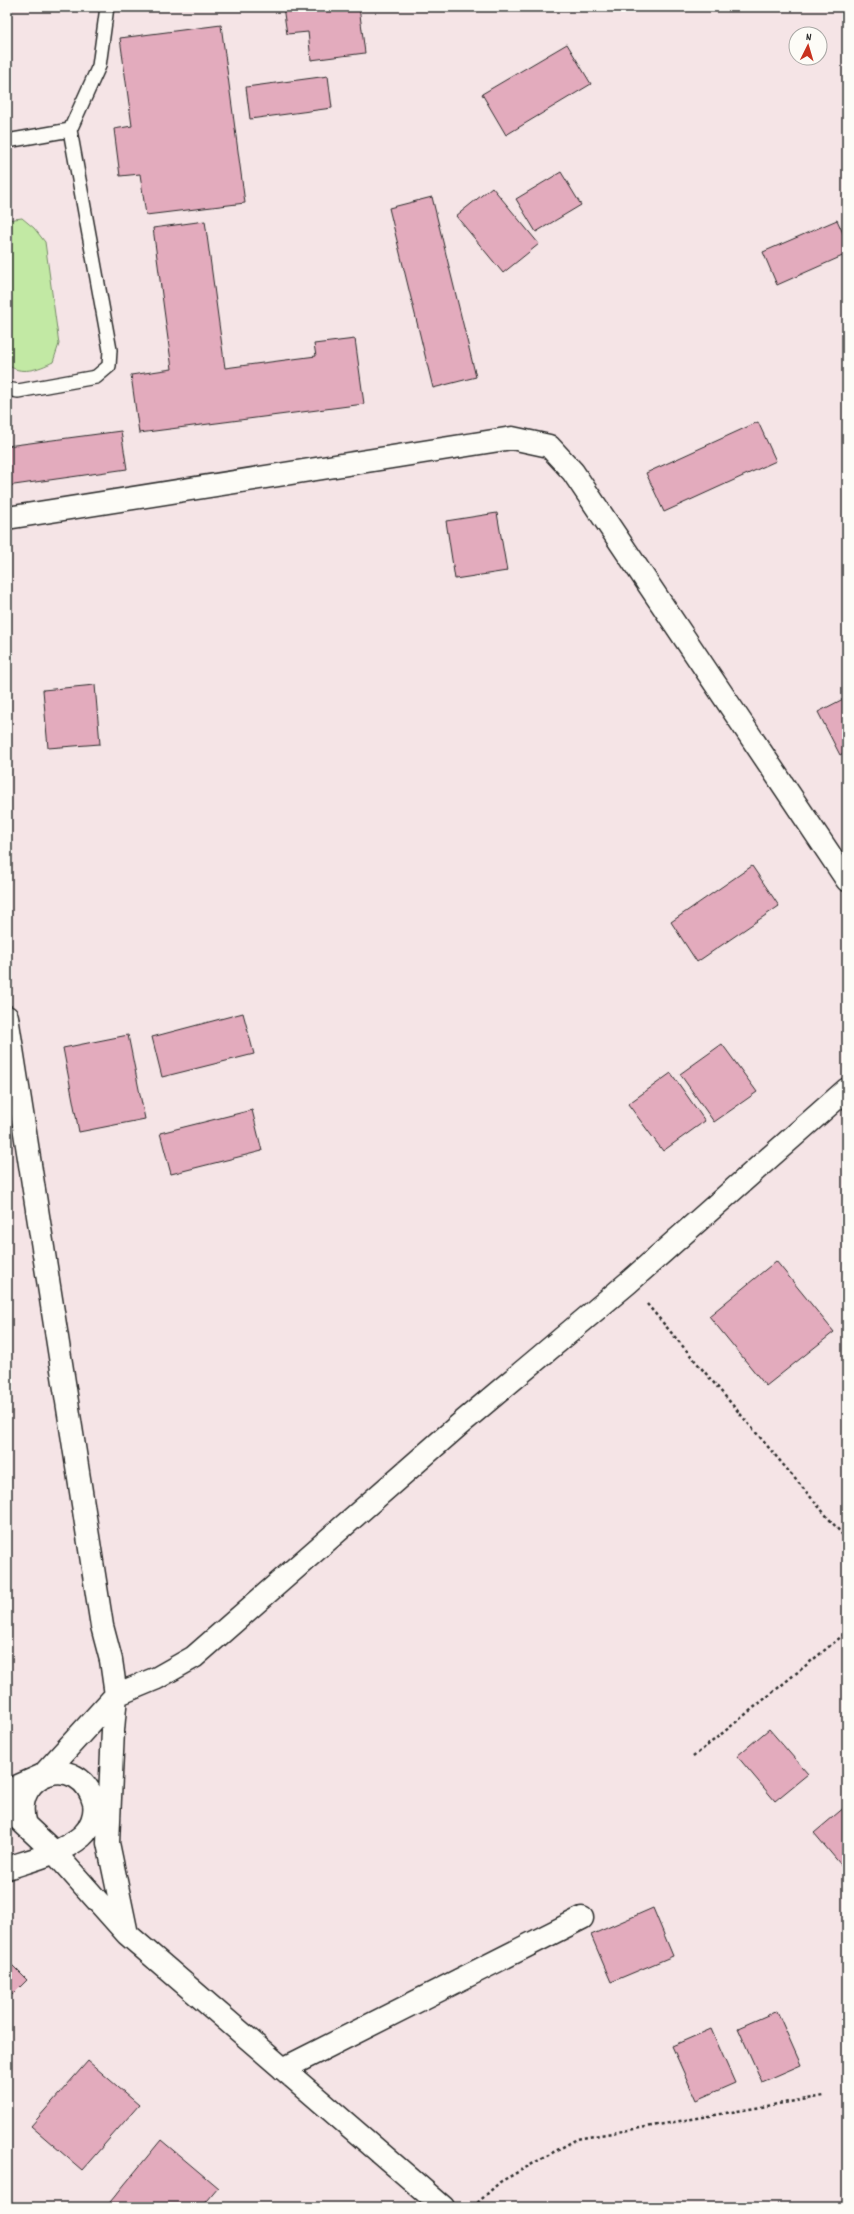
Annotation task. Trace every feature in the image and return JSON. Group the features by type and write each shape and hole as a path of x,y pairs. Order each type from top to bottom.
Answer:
{"street":[{"path":"7,518 512,438 549,446 573,472 847,880"},
{"path":"7,1017 102,1626 111,1660 116,1695 108,1843 127,1934"},
{"path":"26,1825 22,1812 24,1796 30,1785 43,1775 116,1695 158,1678 194,1657 459,1425 629,1282 847,1090"},
{"path":"7,1791 43,1775 55,1772 68,1773 84,1782 91,1792 95,1809 92,1822"},
{"path":"7,1868 54,1852 83,1836 92,1822 110,1804"},
{"path":"7,1808 54,1852 127,1934 443,2207"},
{"path":"282,2069 582,1918"}],"lane":[{"path":"7,389 18,390 96,377 109,366 110,350 70,130 99,66 107,7"},
{"path":"7,141 70,130"}],"path":[{"path":"629,1282 847,1540"},
{"path":"693,1757 847,1632"},
{"path":"473,2207 500,2182 577,2139 824,2096"}],"green space":[{"path":"22,218 34,228 45,242 59,344 53,362 30,370 18,370 7,364 7,220"}],"building":[{"path":"283,7 359,7 365,53 311,60 308,32 287,34"},
{"path":"221,25 245,203 146,215 140,174 120,176 114,129 132,126 120,38"},
{"path":"567,44 591,84 506,135 482,94"},
{"path":"328,76 332,108 250,119 246,87"},
{"path":"561,172 581,205 536,232 516,199"},
{"path":"492,187 539,244 503,273 456,216"},
{"path":"432,197 476,377 433,388 389,208"},
{"path":"837,220 847,242 847,254 777,285 763,252"},
{"path":"205,221 225,368 316,356 314,344 355,339 364,404 139,433 131,375 172,369 153,228"},
{"path":"758,422 776,461 664,512 646,473"},
{"path":"121,431 127,469 7,486 7,446"},
{"path":"497,513 507,571 455,579 446,521"},
{"path":"95,685 100,744 48,748 43,690"},
{"path":"847,697 847,751 840,755 818,712"},
{"path":"752,866 779,906 697,962 671,922"},
{"path":"243,1013 254,1054 162,1077 152,1037"},
{"path":"128,1035 145,1119 79,1132 63,1048"},
{"path":"722,1044 757,1092 714,1122 680,1074"},
{"path":"671,1073 705,1121 663,1151 628,1104"},
{"path":"252,1110 262,1151 171,1174 160,1133"},
{"path":"776,1261 834,1332 766,1386 709,1316"},
{"path":"769,1729 808,1774 775,1801 737,1756"},
{"path":"846,1806 847,1807 847,1872 814,1833"},
{"path":"653,1908 673,1956 611,1982 591,1935"},
{"path":"7,1960 27,1980 7,2000"},
{"path":"777,2011 801,2065 762,2082 738,2028"},
{"path":"711,2029 735,2083 696,2100 672,2046"},
{"path":"88,2061 139,2105 82,2170 31,2126"},
{"path":"161,2140 218,2188 202,2207 106,2207"}]}
